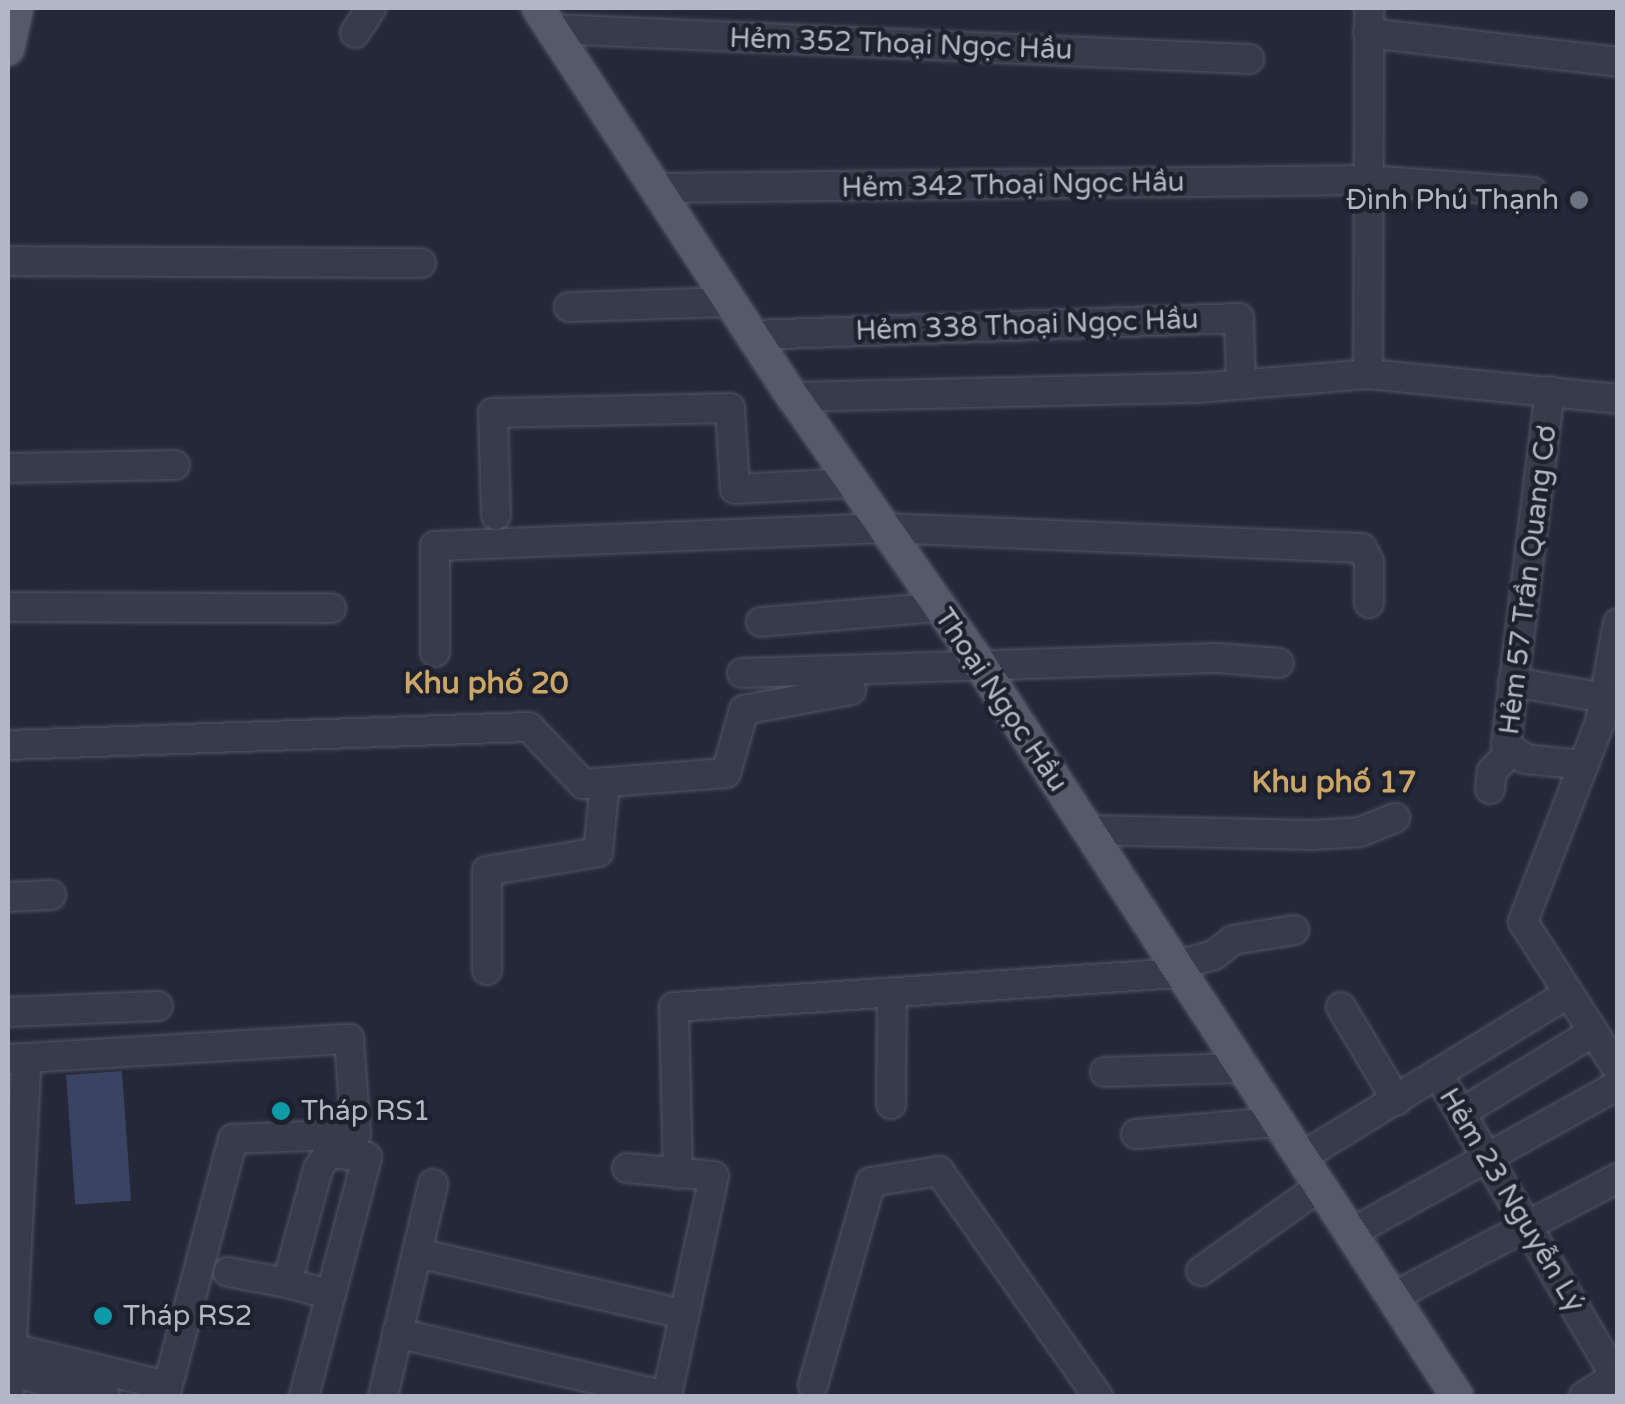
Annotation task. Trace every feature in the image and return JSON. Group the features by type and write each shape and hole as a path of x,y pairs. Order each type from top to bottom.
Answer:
{"main road":[{"path":"8,49 17,8"},
{"name":"Thoại Ngọc Hầu","path":"545,18 793,396 979,664 1456,1396"}],"street":[{"path":"355,33 371,8"},
{"name":"Hẻm 352 Thoại Ngọc Hầu","path":"545,18 1250,59"},
{"path":"1368,374 1368,20 1618,62"},
{"name":"Hẻm 342 Thoại Ngọc Hầu","path":"659,188 1366,180 1532,192"},
{"path":"8,260 421,263"},
{"path":"569,306 732,302"},
{"name":"Hẻm 338 Thoại Ngọc Hầu","path":"753,335 1239,318 1241,381"},
{"path":"793,396 1199,388 1241,381 1368,374 1618,399"},
{"name":"Hẻm 57 Trần Quang Cơ","path":"1550,391 1513,682 1510,753 1584,765"},
{"path":"496,515 492,412 730,408 735,489 854,483"},
{"path":"8,468 176,465"},
{"path":"436,652 434,546 884,528 1362,548 1368,562 1368,603"},
{"path":"761,622 938,606"},
{"path":"8,607 332,608"},
{"path":"1618,623 1607,714 1523,922 1618,1070"},
{"path":"742,673 1218,658 1279,663"},
{"path":"1513,682 1607,714"},
{"path":"8,745 529,727 582,784 605,783 726,773 744,710 851,690"},
{"path":"1490,789 1492,771 1510,753"},
{"path":"487,970 487,870 598,852 605,783"},
{"path":"1087,830 1312,835 1360,832 1395,818"},
{"path":"8,897 51,895"},
{"path":"678,1174 674,1007 892,994 1177,969 1214,956 1234,940 1294,930"},
{"path":"891,1104 892,994"},
{"path":"1300,1158 1568,994"},
{"path":"8,1012 158,1006"},
{"path":"1341,1007 1397,1100"},
{"path":"1461,1114 1593,1032"},
{"path":"349,1040 356,1134 233,1139 166,1391 11,1367 17,1059 349,1040"},
{"path":"1105,1072 1241,1068"},
{"name":"Hẻm 23 Nguyễn Lý","path":"1439,1076 1616,1376"},
{"path":"1350,1233 1618,1085"},
{"path":"1136,1134 1276,1122"},
{"path":"287,1283 318,1169 329,1153 367,1157 304,1396"},
{"path":"397,1332 667,1396 714,1176 627,1168"},
{"path":"813,1385 872,1182 939,1171 1098,1396"},
{"path":"1393,1296 1618,1178"},
{"path":"383,1396 432,1184"},
{"path":"1201,1271 1320,1186"},
{"path":"416,1253 684,1314"},
{"path":"228,1272 328,1294"},
{"path":"11,1367 105,1396"},
{"path":"1584,1396 1616,1376"}],"water":[{"path":"122,1071 131,1201 75,1205 66,1075"}],"place":[{"name":"Đình Phú Thạnh","path":"1579,200"},
{"name":"Tháp RS1","path":"281,1111"},
{"name":"Tháp RS2","path":"103,1316"}],"district":[{"name":"Khu phố 20","path":"486,684"},
{"name":"Khu phố 17","path":"1334,783"}]}
